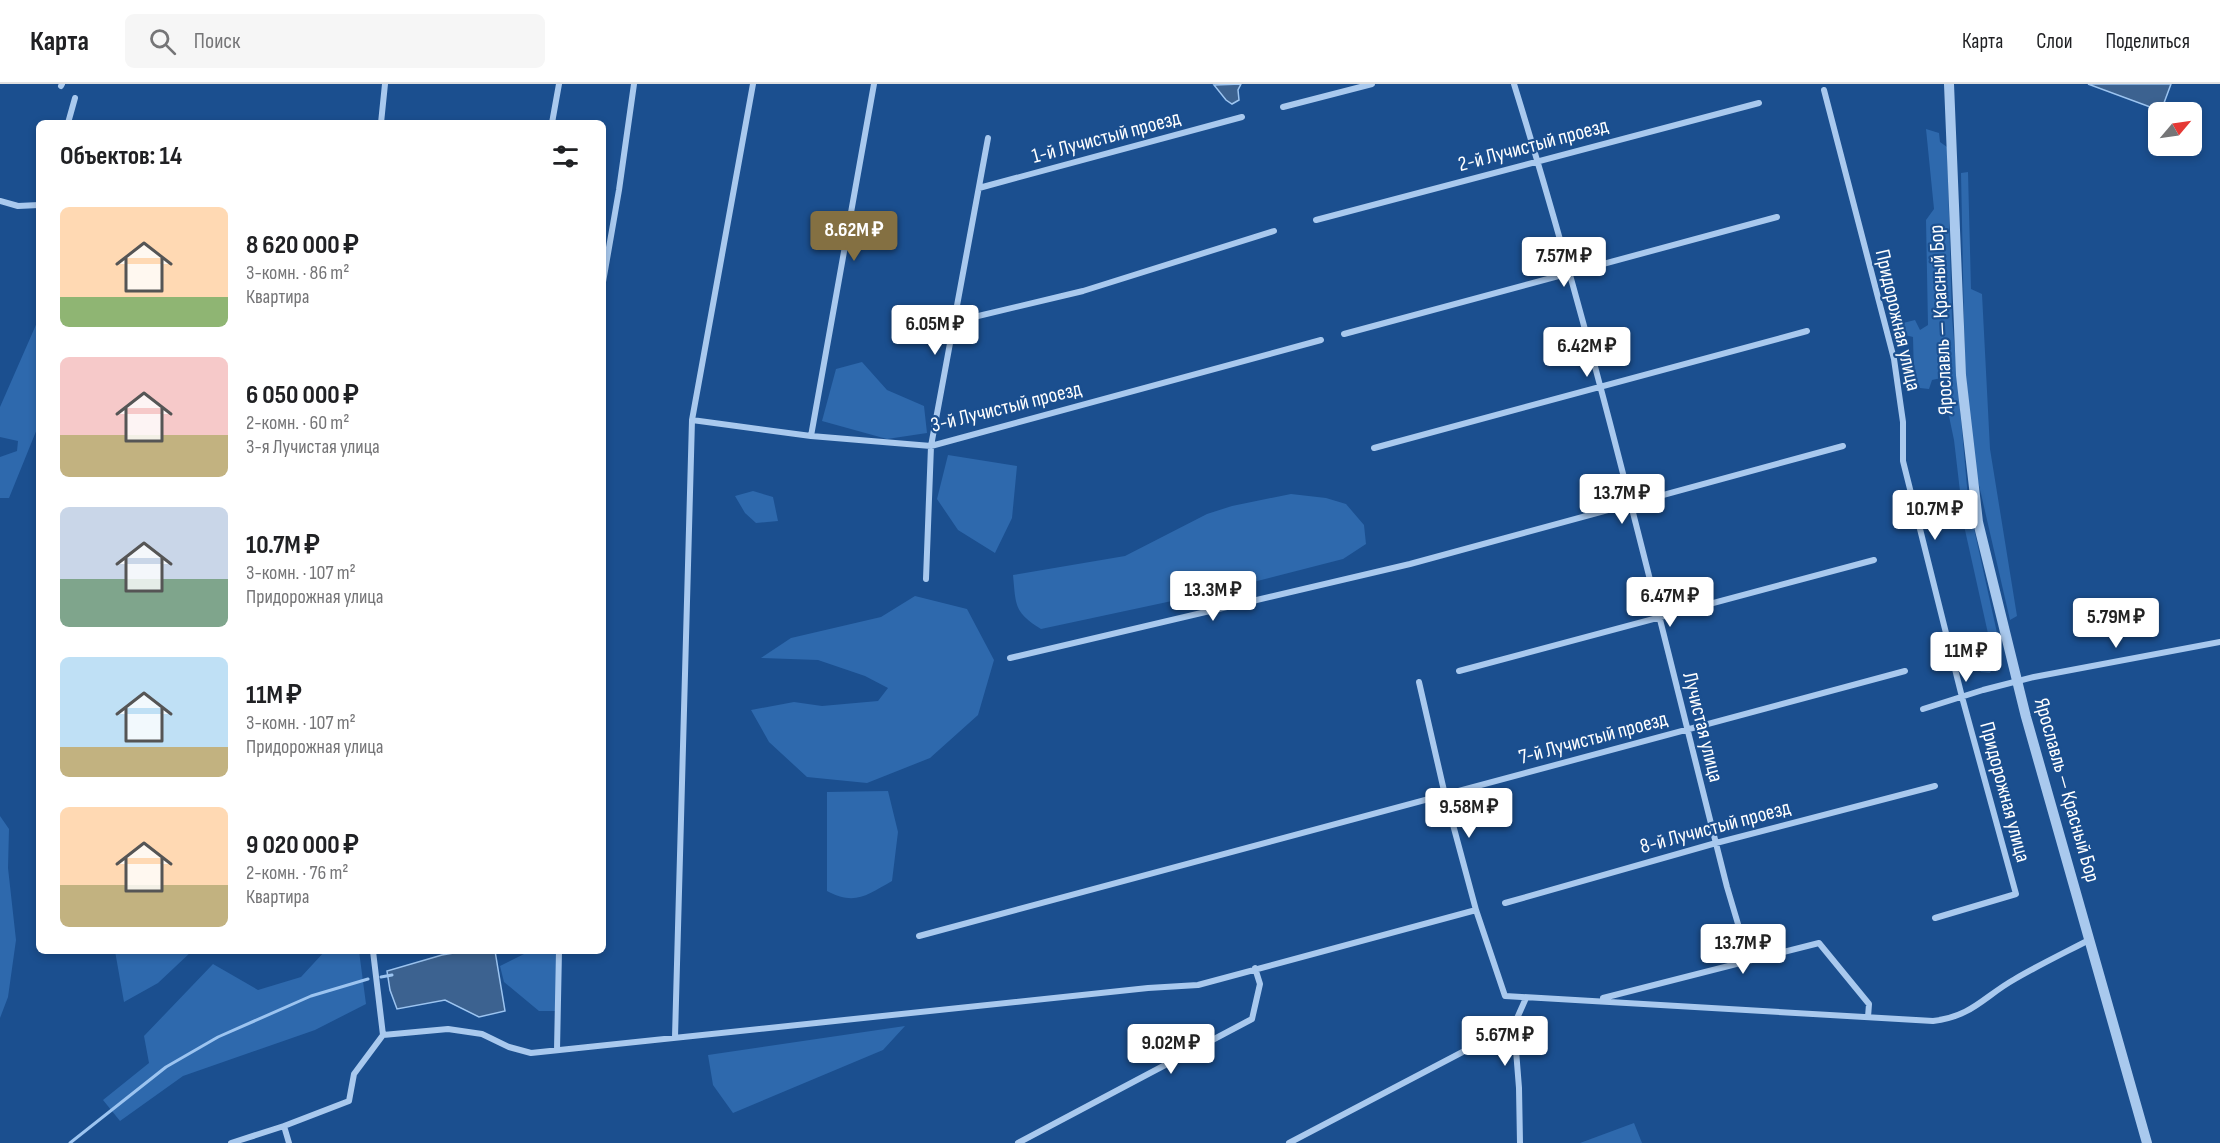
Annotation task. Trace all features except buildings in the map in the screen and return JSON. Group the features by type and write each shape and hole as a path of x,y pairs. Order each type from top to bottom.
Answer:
{"street":[{"path":"381,120 385,84"},
{"path":"552,120 558,84"},
{"path":"606,265 619,190 633,84"},
{"path":"675,1037 692,420 753,84"},
{"path":"811,436 874,84"},
{"path":"1283,107 1372,84"},
{"name":"Лучистая улица","path":"1514,84 1538,160 1569,274 1716,843 1749,961"},
{"name":"Ярославль — Красный Бор","path":"1949,84 1960,375 1978,522 2017,681 2147,1143"},
{"name":"Придорожная улица","path":"1824,90 1894,359 1903,422 1903,461 1962,697 2016,894 1935,918"},
{"path":"69,120 75,98"},
{"name":"2-й Лучистый проезд","path":"1316,220 1759,103"},
{"name":"1-й Лучистый проезд","path":"979,188 1242,117"},
{"path":"926,579 931,446 988,138"},
{"path":"0,201 18,206 36,205"},
{"path":"1344,334 1777,217"},
{"path":"953,322 1083,291 1274,231"},
{"path":"1374,448 1807,331"},
{"name":"3-й Лучистый проезд","path":"692,420 811,436 931,446 1322,340"},
{"path":"1011,658 1410,564 1843,446"},
{"path":"1460,671 1874,560"},
{"path":"1923,709 2055,672 2220,642"},
{"name":"7-й Лучистый проезд","path":"919,936 1905,671"},
{"path":"1419,682 1445,795 1476,910 1505,996 1933,1021 1953,1019 1978,1006 2013,980 2089,940"},
{"name":"8-й Лучистый проезд","path":"1505,903 1716,843 1935,786"},
{"path":"383,1035 448,1029 482,1034 509,1047 531,1053 1148,988 1198,985 1476,910"},
{"path":"1596,1000 1819,943 1869,1004 1869,1017"},
{"path":"231,1143 349,1101 354,1074 383,1035 373,954"},
{"path":"557,1050 559,954"},
{"path":"1018,1143 1252,1019 1260,984 1255,968"},
{"path":"1520,1143 1514,1025 1526,998"},
{"path":"1289,1143 1514,1025"},
{"path":"284,1126 289,1143"}],"shaded area":[{"path":"1241,84 1238,90 1239,100 1232,104 1214,85"},
{"path":"2088,84 2171,84 2164,102 2148,102 2148,106"},
{"path":"1926,129 1939,133 1940,142 1947,147 1952,318 1968,498 1961,500 1954,440 1941,378 1932,380 1929,389 1920,388 1914,376 1913,337 1905,335 1903,323 1915,320 1920,330 1928,325 1926,220 1934,209"},
{"path":"1968,172 1971,289 1982,294 1990,449 2017,616 2010,620 1976,472 1965,370 1961,173"},
{"path":"36,325 36,431 9,498 0,498 0,457 17,451 18,441 0,437 0,407"},
{"path":"862,362 887,390 924,406 927,433 887,439 822,421 836,369"},
{"path":"948,455 1017,466 1012,518 995,553 958,530 937,499"},
{"path":"753,491 773,497 778,521 756,523 745,513 735,496"},
{"path":"1291,494 1326,498 1346,504 1364,525 1366,544 1343,559 1214,592 1041,629 1026,618 1018,607 1013,575 1125,556 1207,514 1232,506"},
{"path":"1969,506 1999,642 2000,654 1990,673 1981,672 1979,669 1991,647 1963,521 1966,516 1964,508"},
{"path":"915,596 967,609 994,660 978,715 930,758 867,783 807,777 769,742 751,710 794,702 822,706 878,701 888,688 865,676 818,660 761,658 791,638 881,617"},
{"path":"888,791 898,832 892,881 861,897 845,898 827,891 827,792"},
{"path":"0,816 9,829 8,868 16,940 8,997 0,1018"},
{"path":"116,954 189,954 158,983 124,1002"},
{"path":"322,954 359,954 366,1004 315,1030 183,1076 120,1121 103,1100 149,1063 144,1036 213,964 258,990 301,977"},
{"path":"496,954 505,1011 479,1017 445,1000 397,1009 390,990 387,971 442,955"},
{"path":"524,954 559,954 555,1011 539,1011 504,982 500,966"},
{"path":"905,1026 883,1050 733,1113 713,1085 708,1055"},
{"path":"1634,1123 1642,1143 1580,1143"}],"waterway":[{"path":"381,977 392,975"},
{"path":"70,1143 166,1067 218,1037 311,996 368,979"}]}
